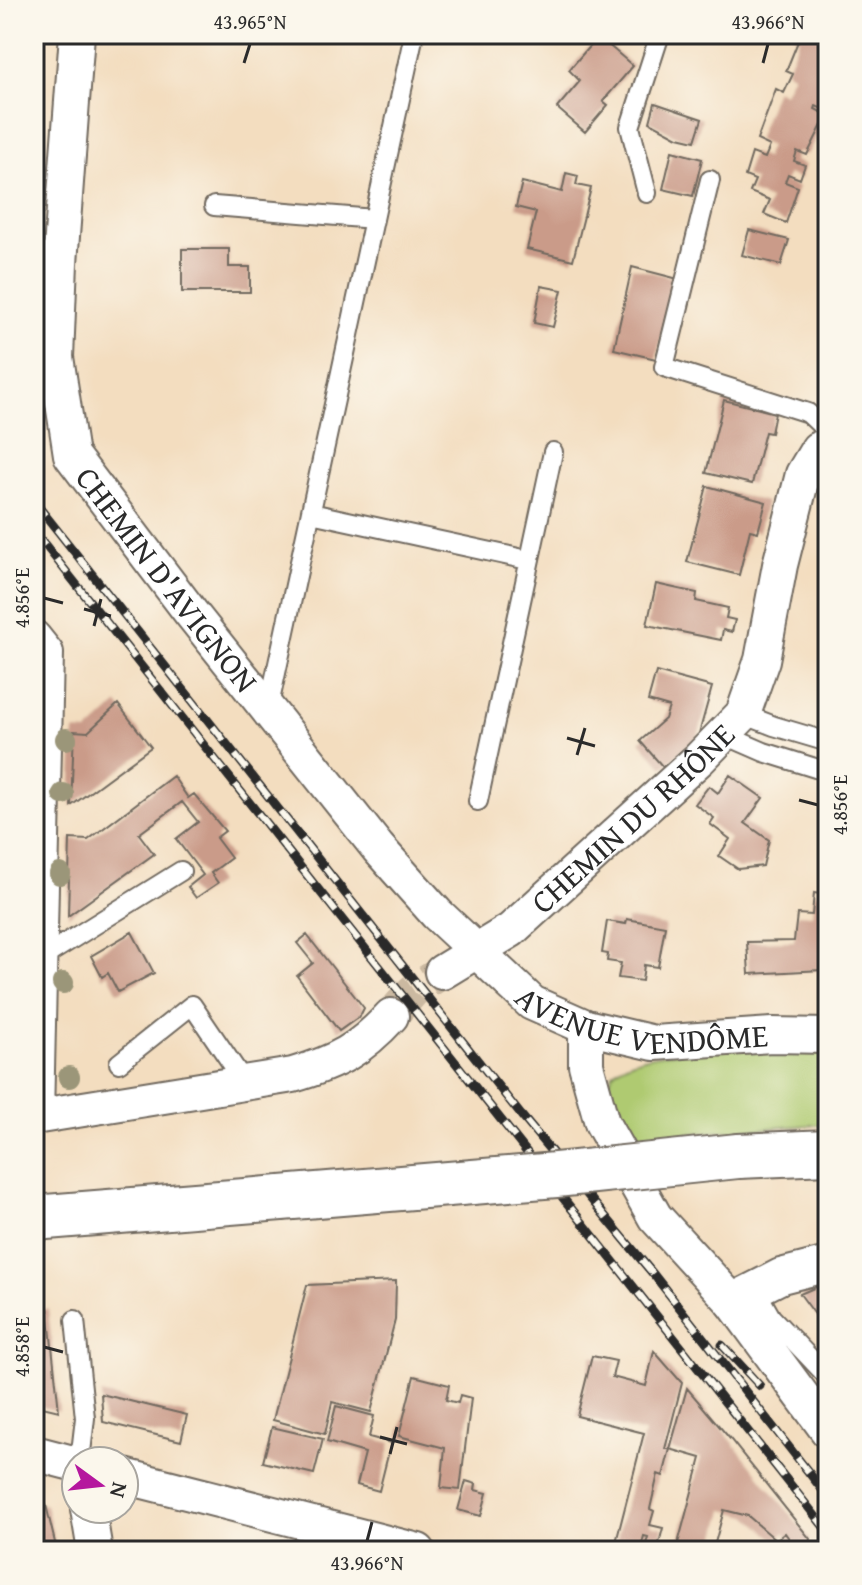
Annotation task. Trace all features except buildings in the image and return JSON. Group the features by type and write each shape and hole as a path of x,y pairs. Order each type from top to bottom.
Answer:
{"main road":[{"path":"34,1218 556,1175 738,1156 828,1152"}],"street":[{"name":"CHEMIN D'AVIGNON","path":"77,34 61,247 45,349 71,455 378,848 437,914 476,951"},
{"name":"CHEMIN DU RHÔNE","path":"442,972 511,930 734,724 762,660 780,565 803,474 818,449 828,446"},
{"path":"34,638 46,653 38,810 40,959 35,1117 293,1075 326,1065 368,1041 391,1016"},
{"name":"AVENUE VENDÔME","path":"476,951 532,1003 586,1027 654,1043 772,1035 828,1036"},
{"path":"586,1027 586,1065 602,1123 655,1217 743,1295 828,1431"},
{"path":"743,1295 781,1276 828,1264"},
{"path":"34,1453 60,1458"},
{"path":"140,1480 418,1551"},
{"path":"91,1525 95,1551"}],"lane":[{"path":"268,710 414,34"},
{"path":"647,193 630,127 660,34"},
{"path":"710,180 664,367 808,413 828,432"},
{"path":"214,206 374,219"},
{"path":"478,801 553,452"},
{"path":"311,513 528,560"},
{"path":"734,724 774,726 828,742"},
{"path":"734,724 764,752 828,772"},
{"path":"40,959 181,871"},
{"path":"119,1063 192,1005 245,1083"},
{"path":"743,1295 771,1317 828,1377"},
{"path":"75,1320 85,1418 81,1445"}],"green space":[{"path":"828,1047 828,1124 619,1136 605,1094 615,1071 631,1062 654,1056 716,1049"}],"tunnel":[{"path":"391,1016 413,991 442,972"}],"railway":[{"path":"34,501 828,1497"},
{"path":"34,531 828,1532"},
{"path":"722,1345 760,1386"}]}
